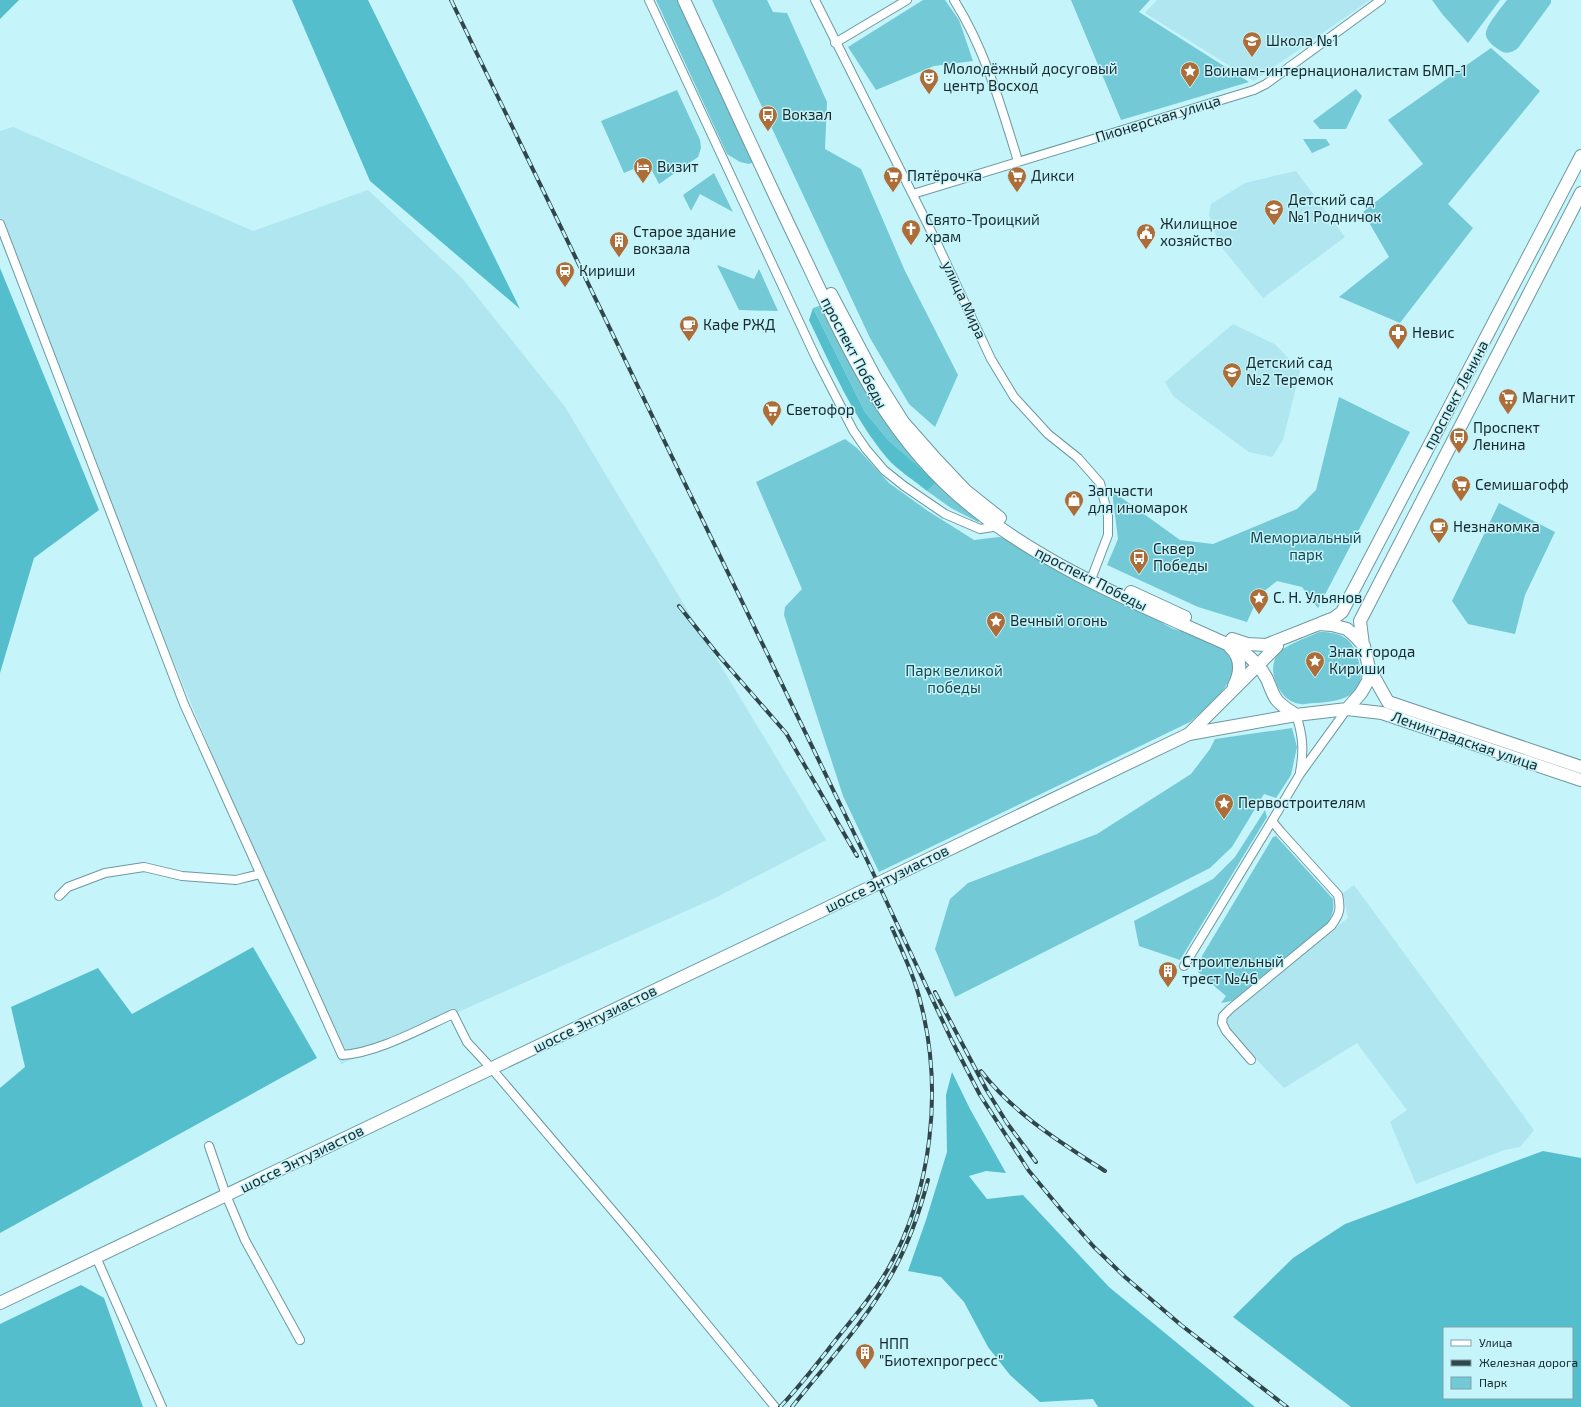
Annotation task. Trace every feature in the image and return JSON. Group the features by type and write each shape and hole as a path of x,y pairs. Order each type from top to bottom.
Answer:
{"main road":[{"name":"проспект Победы","path":"684,0 846,344 870,389 904,439 930,469 957,495 995,525 1051,561 1092,578 1229,642"},
{"name":"проспект Победы","path":"693,0 833,299 876,378 903,422 955,480 989,510 1092,578"},
{"name":"проспект Ленина","path":"1319,624 1334,618 1342,612 1581,156"},
{"name":"проспект Ленина","path":"1364,646 1360,621 1581,193"},
{"path":"1189,734 1296,715 1347,709 1361,693 1368,681 1369,668 1364,646 1347,629 1332,625 1319,624 1266,645 1229,642"},
{"path":"1189,734 1277,646 1292,634"},
{"path":"1229,642 1251,657 1267,679 1276,699 1284,707 1296,715"},
{"path":"1229,642 1238,658 1240,668 1238,677 1230,693"},
{"path":"1267,679 1269,663 1277,646"},
{"name":"Ленинградская улица","path":"1369,668 1388,702 1581,767"},
{"name":"Ленинградская улица","path":"1347,709 1382,713 1581,780"},
{"name":"шоссе Энтузиастов","path":"0,1303 407,1108 492,1069 1189,734"}],"street":[{"path":"649,0 816,358 853,430 866,450 884,470 939,510 980,530 993,527 995,525"},
{"name":"улица Мира","path":"815,0 835,43 913,194 991,359 1014,397 1048,434 1078,458 1100,483 1108,516 1108,535 1092,578"},
{"path":"835,43 908,0"},
{"path":"954,0 967,20 989,70 1018,161"},
{"name":"Пионерская улица","path":"913,194 1254,90 1266,84 1381,0"},
{"path":"0,224 184,704 342,1056 357,1054 389,1042 453,1014 467,1042 492,1069 635,1237 775,1407"},
{"path":"1184,966 1300,774 1347,709"},
{"path":"1296,715 1301,729 1303,743 1303,757 1300,774"},
{"path":"1251,1060 1226,1031 1222,1023 1223,1016 1331,926 1339,916 1340,905 1338,895 1272,821"},
{"path":"59,896 68,887 105,872 144,867 182,876 236,880 260,874"},
{"path":"209,1146 226,1195 245,1240 300,1340"},
{"path":"96,1258 162,1407"}],"shaded area":[{"path":"0,0 19,0 0,19"},
{"path":"292,0 368,0 520,309 370,181"},
{"name":"Школа №1","path":"1157,0 1370,0 1254,81 1145,13"},
{"path":"13,127 253,231 368,190 462,278 565,407 826,840 713,899 341,1064 98,480 0,239 0,131"},
{"name":"Детский сад №1 Родничок","path":"1296,171 1345,237 1263,298 1219,244 1209,215 1211,204 1245,183"},
{"path":"0,268 99,510 34,558 0,673"},
{"path":"813,308 865,412 889,441 936,482 927,491 887,458 853,409 809,320"},
{"name":"Детский сад №2 Теремок","path":"1233,324 1276,345 1300,371 1283,440 1272,457 1249,452 1174,397 1165,382"},
{"path":"1354,885 1534,1130 1520,1147 1504,1150 1416,1184 1390,1122 1407,1110 1357,1043 1284,1088 1227,1026 1227,1017 1238,1006 1348,918 1343,893"},
{"path":"253,947 317,1058 0,1233 0,1088 25,1067 11,1007 98,968 132,1014"},
{"path":"952,1072 970,1109 1006,1173 986,1171 969,1176 987,1199 1023,1195 1109,1287 1255,1407 1098,1407 1093,1399 1040,1402 1010,1375 988,1347 964,1302 941,1277 908,1271 926,1220 947,1152 946,1095"},
{"path":"1543,1151 1581,1158 1581,1407 1351,1407 1233,1317 1293,1258 1345,1224"},
{"path":"81,1285 104,1298 143,1407 0,1407 0,1324"}],"green space":[{"path":"656,0 680,0 756,161 749,164 740,162 727,154"},
{"path":"712,0 767,0 773,12 787,13 827,102 825,149 861,169 905,271 958,375 935,427 909,404 870,338"},
{"path":"923,0 945,0 959,20 973,61 934,66 876,90 848,47"},
{"path":"1071,0 1150,0 1139,12 1249,82 1121,120"},
{"path":"1432,0 1500,0 1468,43"},
{"path":"1507,0 1551,0 1551,3 1518,48 1507,53 1494,46 1489,41 1486,32 1489,24"},
{"path":"1491,48 1540,91 1448,204 1473,228 1400,323 1339,297 1389,257 1363,212 1423,164 1388,120"},
{"path":"1356,89 1362,96 1346,129 1320,129 1313,121"},
{"path":"677,90 700,140 701,148 698,157 659,184 648,163 624,173 601,121"},
{"path":"1303,139 1326,139 1330,145 1312,153"},
{"path":"714,173 733,212 700,194 691,211 683,195"},
{"path":"717,265 754,279 759,269 778,311 739,310"},
{"path":"825,304 843,347 981,520 978,522 951,508 927,491 935,482 889,441 865,412 813,308"},
{"name":"Мемориальный парк","path":"1339,397 1410,432 1318,608 1302,587 1277,581 1259,595 1247,622 1198,607 1107,565 1118,539 1112,491 1180,540 1213,544 1297,509 1316,490"},
{"name":"Парк великой победы","path":"845,439 857,448 889,483 928,511 974,540 999,537 1010,539 1152,614 1169,627 1181,631 1193,632 1220,644 1226,649 1232,659 1233,670 1223,690 1190,722 879,872 843,796 784,615 785,607 802,589 756,482"},
{"path":"1499,503 1555,532 1525,595 1515,634 1468,624 1452,601"},
{"path":"1319,632 1338,634 1348,640 1357,654 1361,673 1360,683 1353,693 1340,700 1297,704 1283,695 1278,688 1273,671 1274,663 1277,655 1284,648"},
{"path":"1292,728 1297,747 1291,775 1276,798 1264,794 1232,847 1210,868 955,997 935,949 950,899 968,883 1097,834 1191,774 1210,749 1215,739"},
{"path":"1265,810 1267,817 1180,960 1139,946 1134,921 1213,879 1235,857"},
{"path":"1276,836 1333,899 1332,915 1327,924 1232,1001 1221,1003 1226,996 1198,972 1202,956 1273,837"}],"railway":[{"path":"451,0 867,860 952,1041 980,1095 1029,1171 1094,1247 1125,1277 1181,1325 1287,1407"},
{"path":"679,606 719,656 786,733 857,856"},
{"path":"780,1407 803,1382 883,1278 903,1238 915,1206 924,1173 932,1105 928,1037 921,1004 915,985 892,928"},
{"path":"935,992 986,1089 1007,1123 1036,1162"},
{"path":"981,1071 1008,1101 1023,1114 1055,1138 1105,1171"},
{"path":"792,1407 859,1324 894,1270 918,1215 928,1180"}],"place":[{"name":"Школа №1","path":"1252,58"},
{"name":"Воинам-интернационалистам БМП-1","path":"1190,88"},
{"name":"Молодёжный досуговый центр Восход","path":"929,95"},
{"name":"Вокзал","path":"768,132"},
{"name":"Визит","path":"643,184"},
{"name":"Пятёрочка","path":"893,193"},
{"name":"Дикси","path":"1017,193"},
{"name":"Детский сад №1 Родничок","path":"1274,226"},
{"name":"Свято-Троицкий храм","path":"911,246"},
{"name":"Жилищное хозяйство","path":"1146,250"},
{"name":"Старое здание вокзала","path":"619,258"},
{"name":"Кириши","path":"565,288"},
{"name":"Кафе РЖД","path":"689,342"},
{"name":"Невис","path":"1398,350"},
{"name":"Детский сад №2 Теремок","path":"1232,389"},
{"name":"Магнит","path":"1508,415"},
{"name":"Светофор","path":"772,427"},
{"name":"Проспект Ленина","path":"1459,454"},
{"name":"Семишагофф","path":"1461,502"},
{"name":"Запчасти для иномарок","path":"1074,517"},
{"name":"Незнакомка","path":"1439,544"},
{"name":"Сквер Победы","path":"1139,575"},
{"name":"С. Н. Ульянов","path":"1259,615"},
{"name":"Вечный огонь","path":"996,638"},
{"name":"Знак города Кириши","path":"1315,678"},
{"name":"Первостроителям","path":"1224,820"},
{"name":"Строительный трест №46","path":"1168,988"},
{"name":"НПП \"Биотехпрогресс\"","path":"865,1370"}]}
